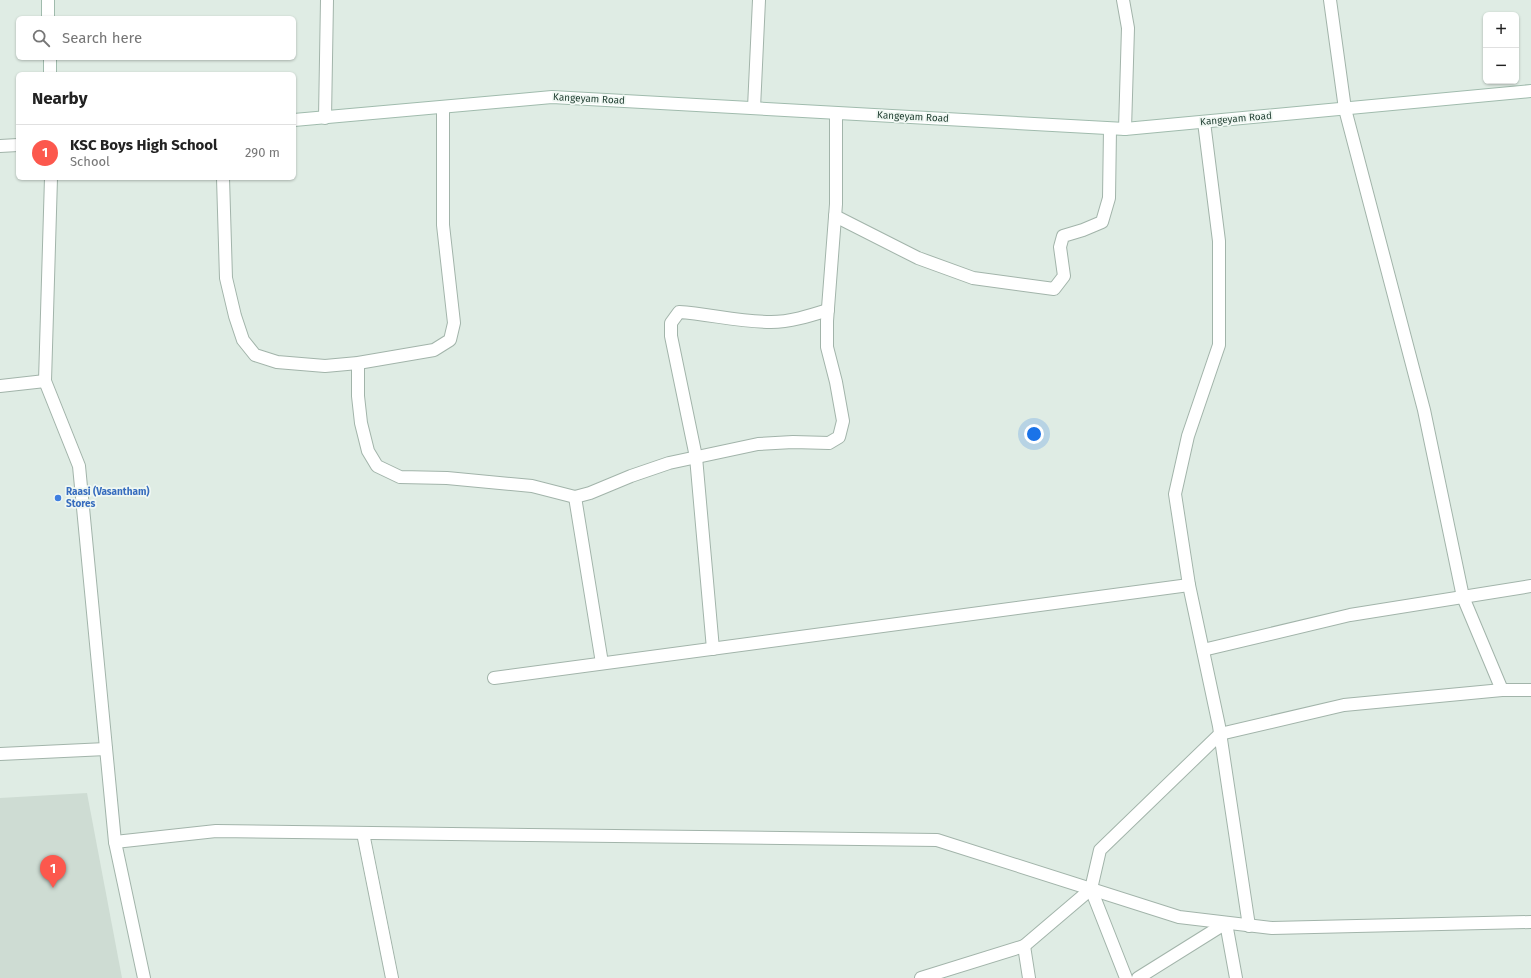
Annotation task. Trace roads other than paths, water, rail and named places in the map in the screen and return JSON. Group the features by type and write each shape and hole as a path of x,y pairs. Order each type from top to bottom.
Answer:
{"street":[{"path":"48,0 48,16"},
{"path":"325,118 327,0"},
{"path":"754,108 759,0"},
{"path":"1123,0 1128,28 1125,130"},
{"path":"1330,0 1345,109 1424,410 1463,597 1502,690"},
{"path":"50,60 50,72"},
{"name":"Kangeyam Road","path":"296,120 552,97 1125,130 1531,91"},
{"path":"223,180 226,278 235,316 243,340 255,355 277,362 326,366 358,363 434,350 450,340 454,323 443,225 443,107"},
{"path":"358,363 358,396 361,423 368,451 377,466 400,477 447,478 532,486 575,497 590,493 631,476 669,463 696,457 758,444 793,442 829,443 840,437 843,422 836,382 827,347 828,310 835,216 836,113"},
{"path":"1204,122 1219,241 1219,345 1188,436 1175,494 1189,585 1220,734 1249,926"},
{"path":"835,216 918,258 973,278 1054,289 1064,276 1060,247 1063,236 1102,222 1109,198 1110,129"},
{"path":"0,146 16,145"},
{"path":"51,180 45,381 79,466 115,842 144,978"},
{"path":"713,649 696,457 671,336 671,324 679,312 747,321 772,322 799,318 828,310"},
{"path":"0,386 45,381"},
{"path":"575,497 602,663"},
{"path":"494,678 1189,585"},
{"path":"1203,650 1350,615 1531,586"},
{"path":"1126,978 1091,889 1100,850 1220,734 1344,705 1502,690 1531,690"},
{"path":"0,754 106,749"},
{"path":"115,842 216,831 937,840 1178,917 1272,928 1531,922"},
{"path":"363,833 392,978"},
{"path":"921,978 1024,946 1091,889"},
{"path":"1138,978 1226,923"},
{"path":"1226,923 1236,978"},
{"path":"1024,946 1029,978"}],"place":[{"name":"Raasi (Vasantham) Stores","path":"58,498"},
{"name":"KSC Boys High School","path":"53,888"}]}
